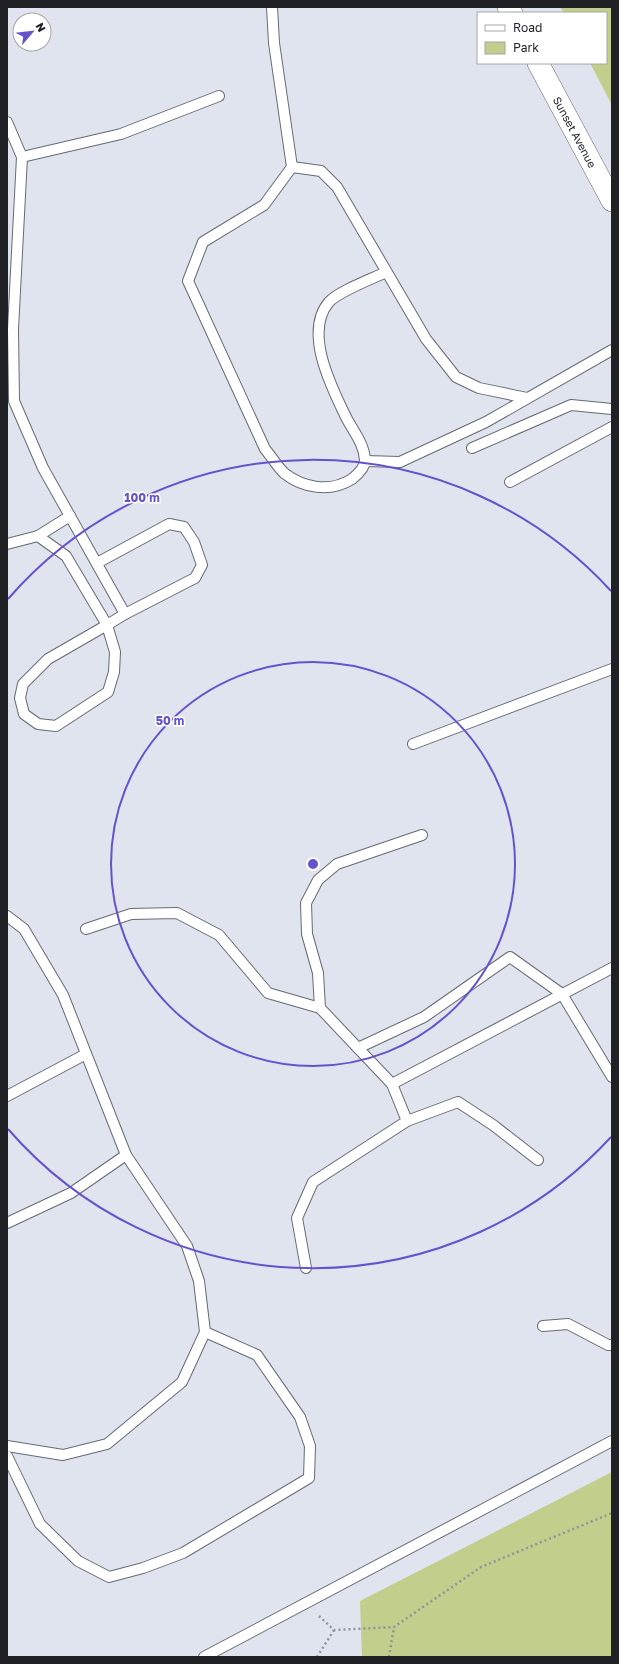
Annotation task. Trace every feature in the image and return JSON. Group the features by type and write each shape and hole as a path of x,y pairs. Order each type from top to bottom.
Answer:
{"street":[{"name":"Sunset Avenue","path":"539,64 612,201"}],"lane":[{"path":"272,7 274,43 292,167 264,205 203,242 188,281 265,449 284,472 304,485 317,488 331,487 345,483 359,474 365,461 362,444 344,414 325,368 319,345 319,328 322,312 330,301 342,293 386,272"},
{"path":"22,157 121,134 219,96"},
{"path":"7,122 22,157 12,262 14,402 42,468 126,614"},
{"path":"292,167 321,171 338,187 426,339 456,377 480,388 527,398"},
{"path":"365,461 400,462 486,422 612,350"},
{"path":"472,448 570,405 612,409"},
{"path":"510,482 612,427"},
{"path":"7,544 38,536 70,516"},
{"path":"38,536 66,556 107,625 115,652 114,672 108,692 56,726 38,724 24,714 20,698 23,684 48,659 107,625 126,614 195,578 202,565 194,542 184,527 169,524 97,563"},
{"path":"413,744 612,669"},
{"path":"320,1008 318,973 307,934 306,903 318,880 337,864 422,835"},
{"path":"86,929 131,914 178,913 219,935 268,993 320,1008 392,1084 408,1121"},
{"path":"7,916 24,929 63,995 126,1155 187,1246 199,1281 204,1332 182,1382 107,1444 63,1455 7,1446"},
{"path":"358,1048 424,1017 510,957 562,994 612,1077"},
{"path":"392,1084 612,968"},
{"path":"7,1096 86,1054"},
{"path":"306,1268 297,1218 313,1182 408,1121 458,1102 493,1125 538,1160"},
{"path":"7,1223 71,1193 126,1155"},
{"path":"542,1326 568,1324 608,1345 612,1345"},
{"path":"7,1456 40,1524 78,1561 109,1577 143,1568 183,1553 309,1478 310,1446 300,1417 257,1355 204,1332"},
{"path":"204,1657 612,1441"}],"path":[{"path":"306,1603 334,1630 394,1627 481,1567 612,1513"},
{"path":"390,1657 394,1627"},
{"path":"318,1657 334,1630"}],"green space":[{"path":"560,7 612,7 612,105 591,64 607,64 607,12 563,12"},
{"path":"612,1472 612,1657 362,1657 360,1601"}]}
